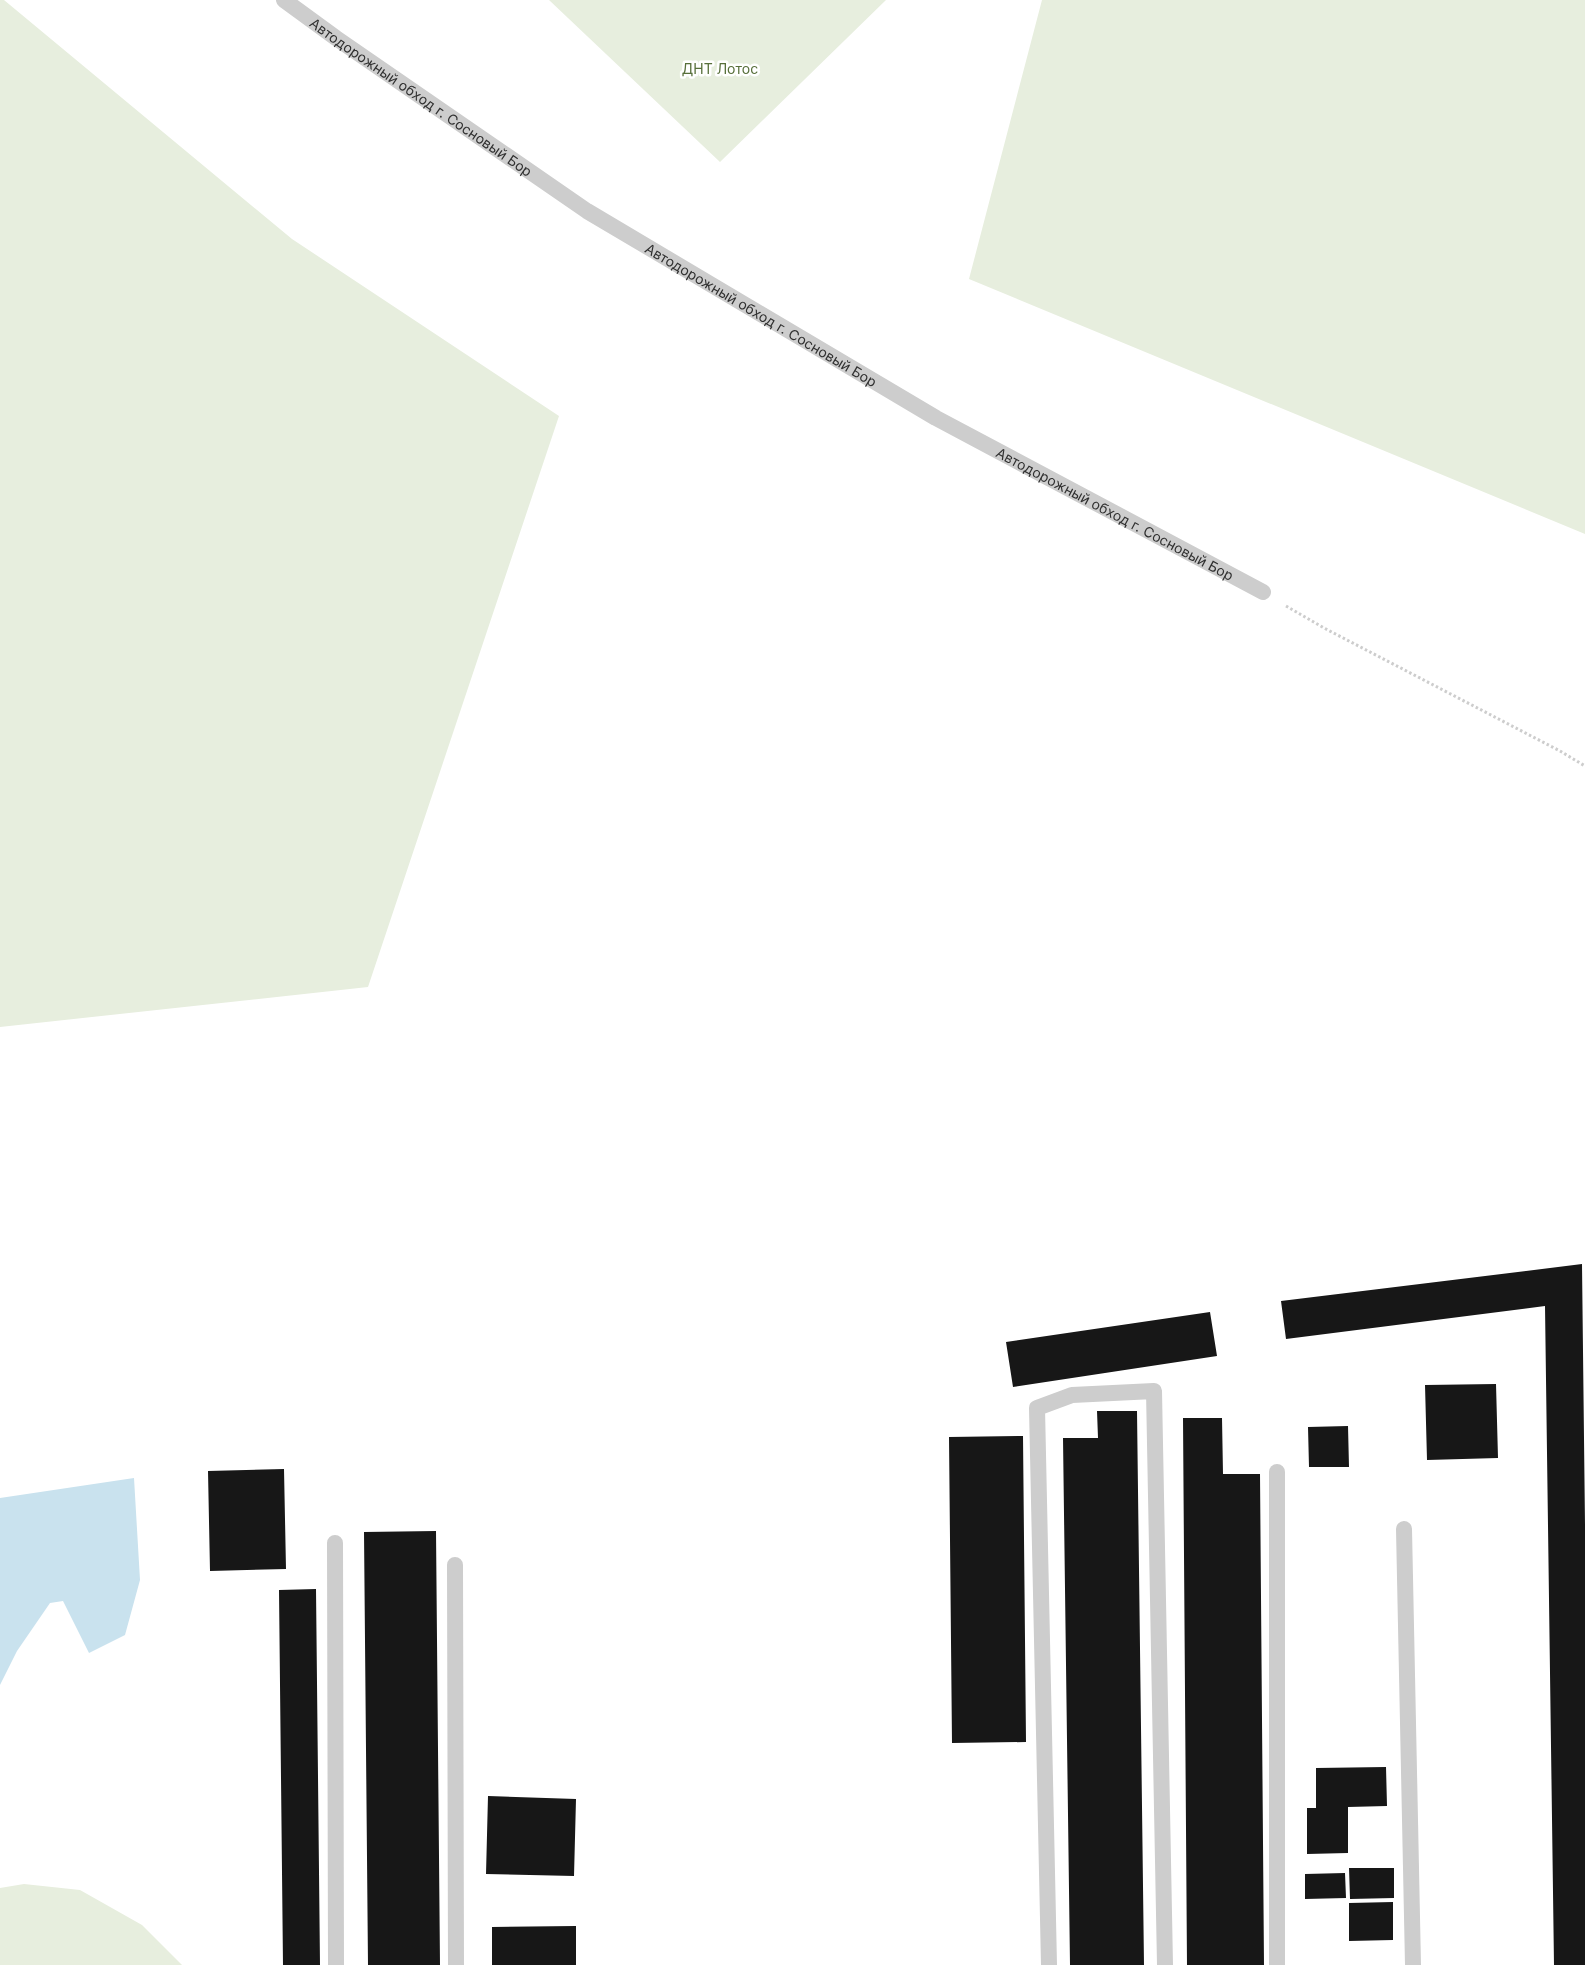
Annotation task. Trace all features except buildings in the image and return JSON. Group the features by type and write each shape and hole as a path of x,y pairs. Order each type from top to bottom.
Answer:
{"lane":[{"name":"Автодорожный обход г. Сосновый Бор","path":"284,0 587,211 936,418 1263,592"},
{"path":"1049,1965 1038,1408 1072,1395 1154,1391 1165,1965"},
{"path":"1277,1472 1278,1965"},
{"path":"1404,1529 1413,1965"},
{"path":"335,1543 336,1965"},
{"path":"455,1565 456,1965"}],"path":[{"path":"1263,592 1324,628 1551,746 1585,766"}],"green space":[{"path":"0,0 4,0 292,239 559,416 368,987 0,1027"},
{"name":"ДНТ Лотос","path":"549,0 886,0 720,162"},
{"path":"1042,0 1585,0 1585,534 969,279"},
{"path":"24,1884 80,1890 142,1925 182,1965 0,1965 0,1888"}],"water":[{"path":"134,1478 140,1580 125,1635 89,1653 63,1601 50,1603 17,1651 0,1685 0,1498"}]}
